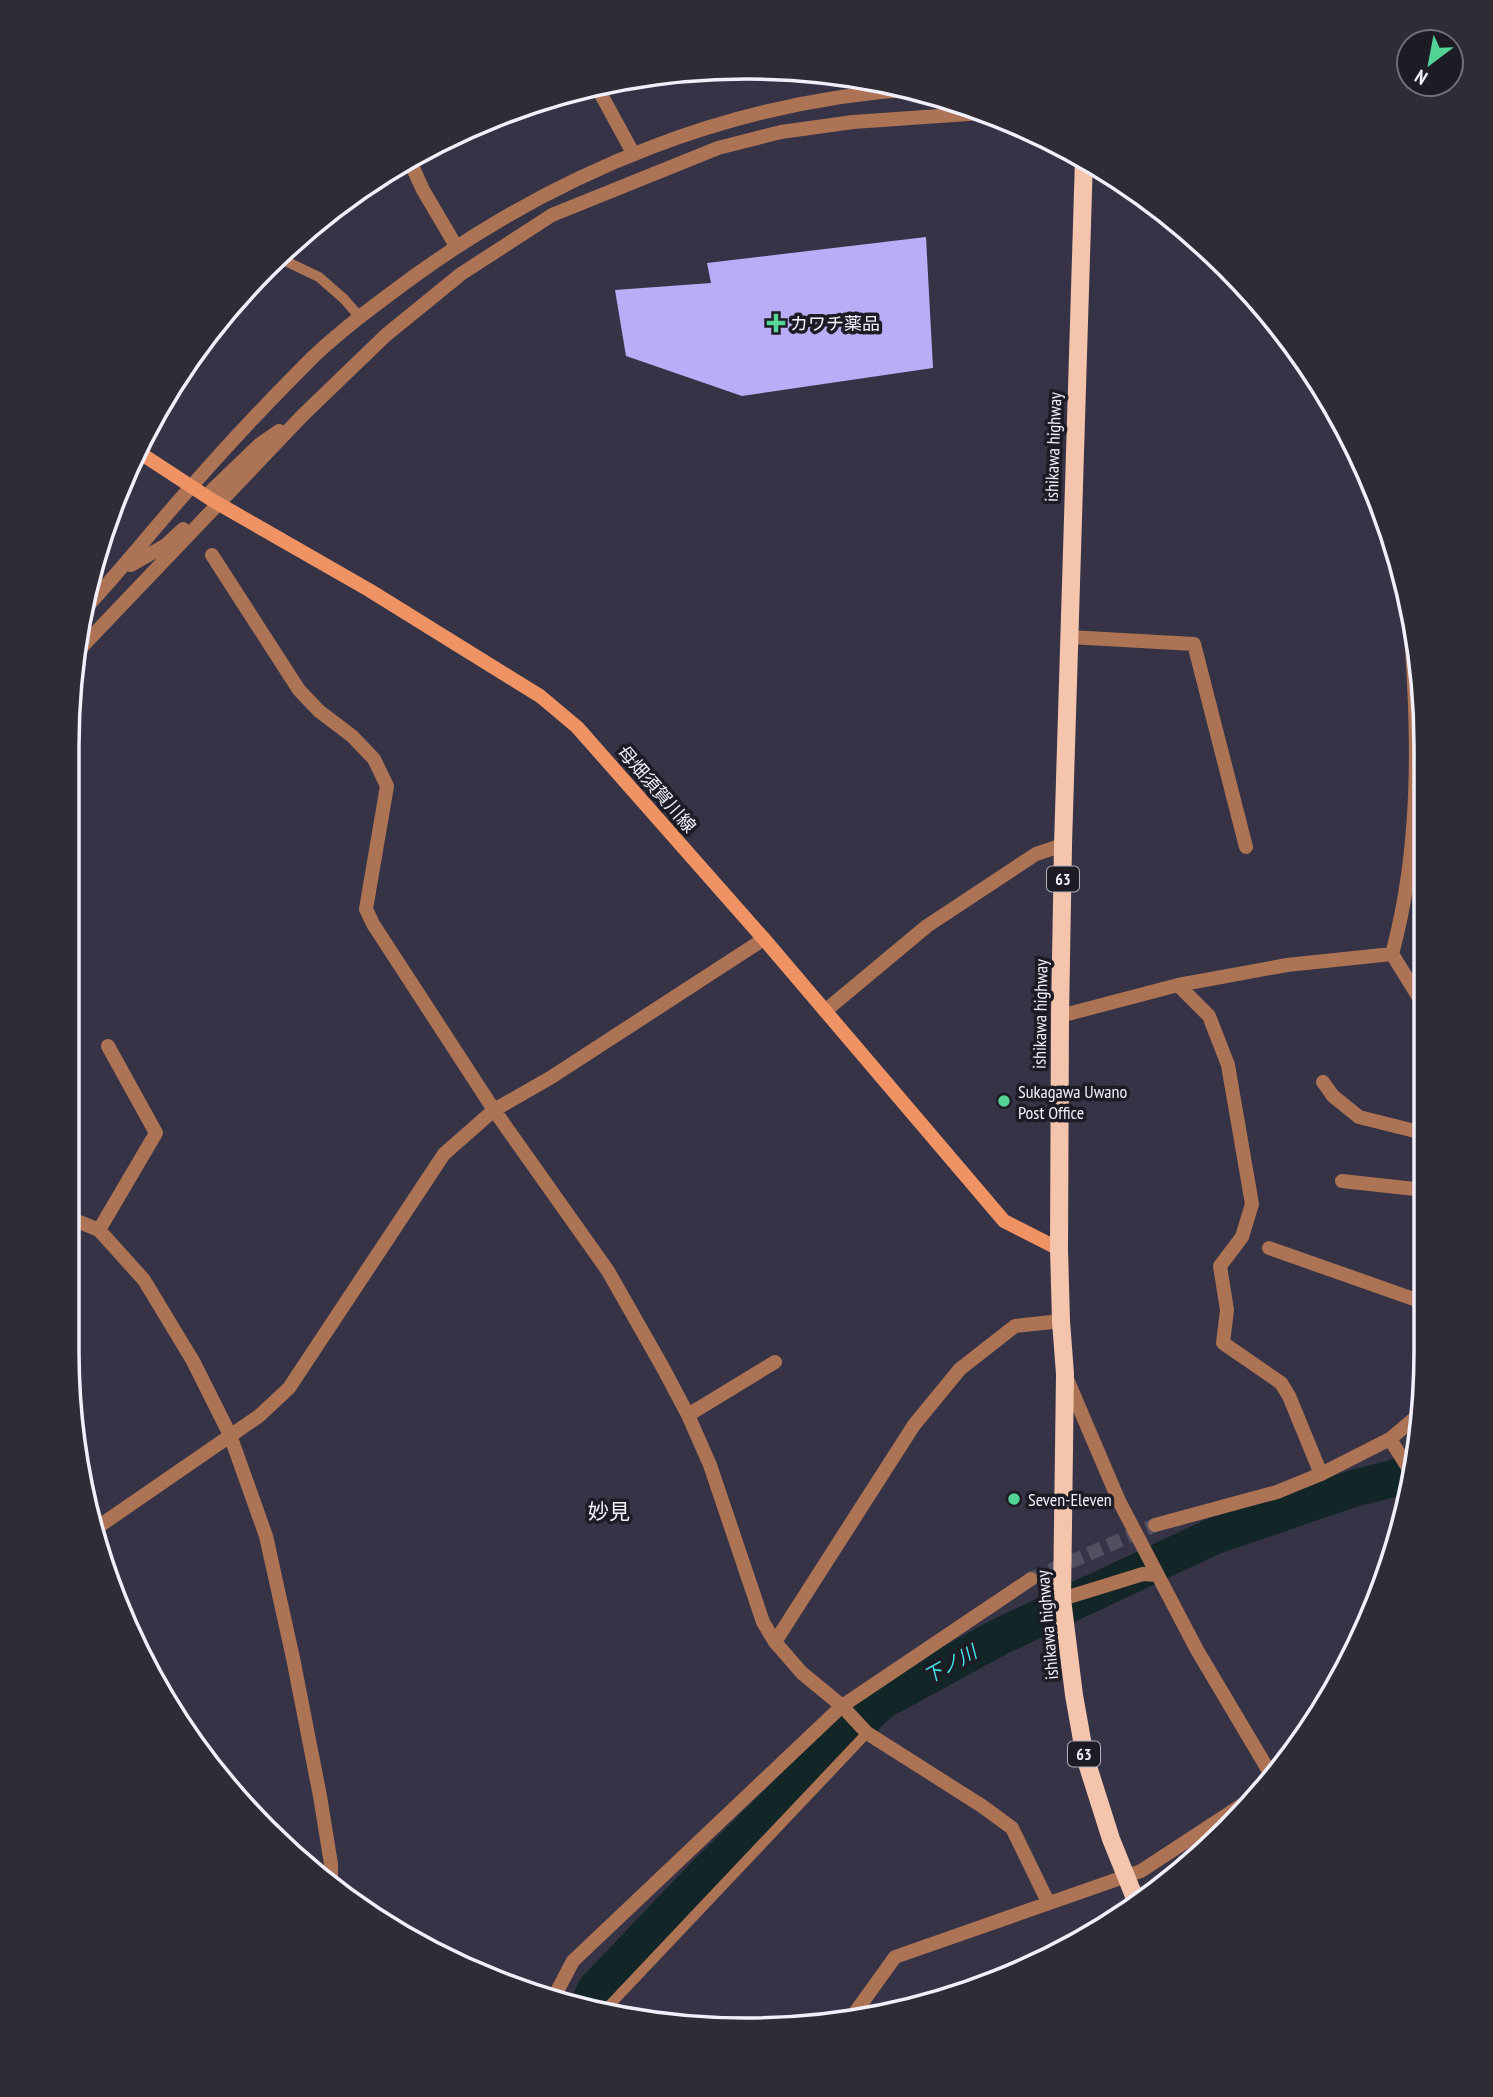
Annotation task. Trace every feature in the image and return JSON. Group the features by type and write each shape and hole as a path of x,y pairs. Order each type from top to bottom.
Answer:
{"main road":[{"name":"ishikawa highway","path":"1084,170 1060,1016 1059,1249 1065,1374 1062,1599 1084,1757 1111,1839 1133,1894"},
{"name":"母畑須賀川線","path":"145,457 213,500 369,590 540,696 577,727 764,939 1004,1221 1059,1249"}],"street":[{"path":"97,597 191,486 314,357 359,316 456,246 549,191 633,153 711,126 783,107 883,93"},
{"path":"602,95 633,153"},
{"path":"88,640 259,445 303,415 386,335 461,274 552,215 718,148 781,132 853,122 962,114"},
{"path":"413,168 456,246"},
{"path":"121,571 166,545 213,500"},
{"path":"212,555 299,690 374,759 387,786 366,909 373,925 494,1110 608,1271 688,1415 710,1465 763,1622 775,1642 802,1673 842,1706 867,1733 914,1761 1012,1828 1048,1902"},
{"path":"1069,637 1194,644 1246,847"},
{"path":"825,1011 927,926 1036,854 1063,845"},
{"path":"1414,872 1392,954 1414,989"},
{"path":"102,1524 259,1416 289,1388 444,1154 494,1110 550,1078 764,939"},
{"path":"1060,1016 1178,985 1287,965 1392,954"},
{"path":"1178,985 1209,1016 1228,1065 1252,1204 1242,1237 1220,1266 1227,1310 1223,1343 1281,1383 1321,1474"},
{"path":"99,1230 156,1133 108,1045"},
{"path":"1323,1082 1333,1096 1359,1117 1414,1131"},
{"path":"1342,1181 1414,1189"},
{"path":"79,1222 99,1230 144,1280 193,1361 230,1435 265,1536 293,1658 331,1873"},
{"path":"1269,1248 1414,1299"},
{"path":"775,1642 914,1425 960,1369 1015,1326 1061,1321"},
{"path":"688,1415 775,1362"},
{"path":"1065,1374 1119,1502 1197,1650 1267,1768"},
{"path":"1154,1525 1277,1492 1321,1474 1390,1438 1411,1421"},
{"path":"1390,1438 1405,1462"},
{"path":"1062,1599 1143,1574 1157,1575"},
{"path":"558,1990 573,1961 842,1706 1031,1579"},
{"path":"858,2009 895,1957 1141,1871 1227,1815"}],"lane":[{"path":"287,262 319,277 359,316"},
{"path":"611,2004 867,1733"}],"building":[{"name":"カワチ薬品","path":"926,237 933,368 742,396 626,356 615,290 711,283 707,263"}],"waterway":[{"name":"下ノ川","path":"591,1999 596,1989 700,1880 880,1702 1001,1636 1214,1536 1402,1475"}],"tunnel":[{"path":"1031,1579 1155,1525"}],"place":[{"name":"カワチ薬品","path":"776,323"},
{"name":"Sukagawa Uwano Post Office","path":"1004,1101"},
{"name":"Seven-Eleven","path":"1014,1499"}],"district":[{"name":"妙見","path":"609,1511"}]}
